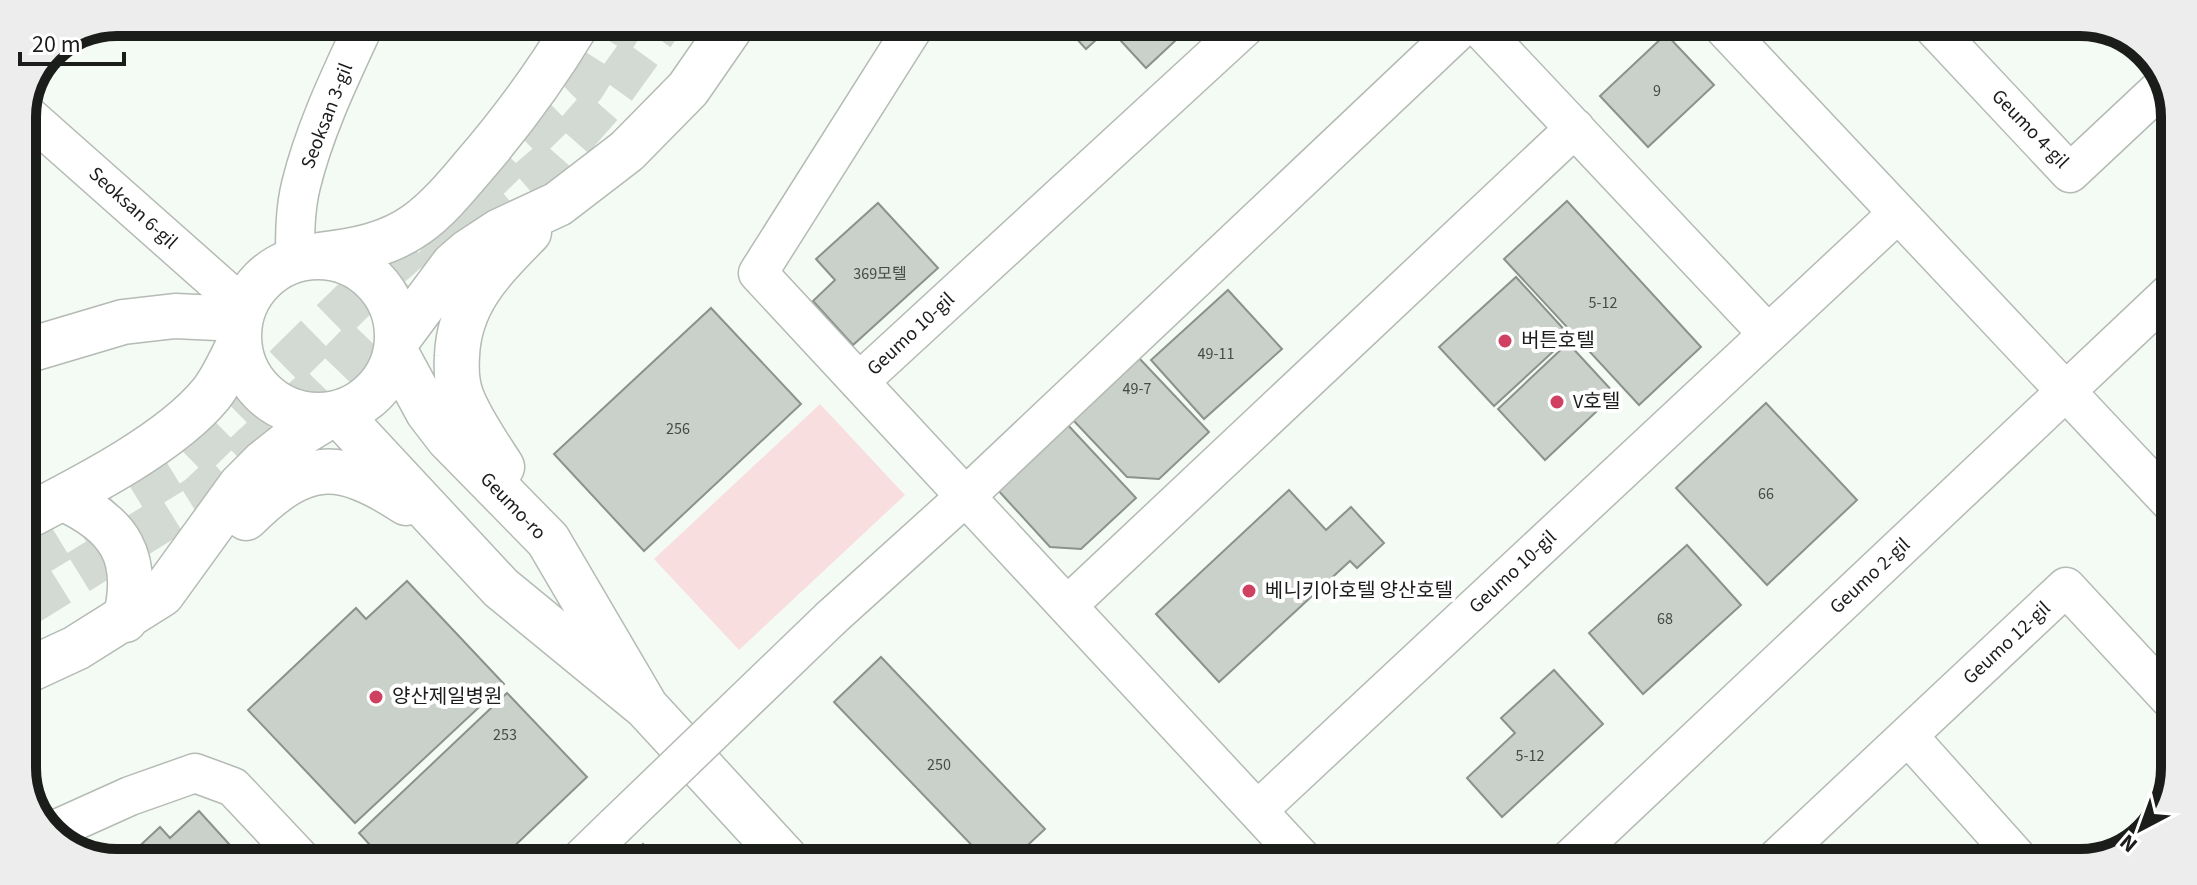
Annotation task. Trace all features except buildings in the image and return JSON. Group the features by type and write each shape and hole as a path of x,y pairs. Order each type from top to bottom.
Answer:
{"main road":[{"path":"36,512 167,435 191,416 212,392 256,285 273,269 305,257 352,251 382,243 416,225 450,194 505,129 569,36"},
{"path":"548,540 474,423 461,395 456,371 462,318 471,299 497,264 558,204 627,151 688,89 725,36"},
{"path":"162,594 241,485 263,463 297,436 359,405 376,391 389,373 397,346 453,265 500,231 558,204"},
{"path":"305,257 342,260 365,272 383,290 395,313 397,346"},
{"path":"36,348 123,322 175,316 240,324"},
{"path":"240,324 246,372 261,392 282,408 307,416 336,414"},
{"name":"Geumo-ro","path":"397,346 428,412 448,438 548,540 646,707"},
{"name":"Geumo-ro","path":"336,414 501,588 646,707 777,849"},
{"path":"36,667 125,620 218,551 268,495 288,481 313,472 335,472 362,479 390,492 449,533"},
{"path":"62,498 93,515 121,543 129,563 132,592 125,620"}],"street":[{"name":"Seoksan 3-gil","path":"305,257 296,221 300,187 315,135 352,36"},
{"name":"Geumo 10-gil","path":"908,36 758,273 1293,849"},
{"name":"Geumo 10-gil","path":"859,382 1235,36"},
{"path":"591,849 832,617 966,496 1452,36"},
{"path":"1488,36 1768,334"},
{"path":"1732,36 2161,492"},
{"name":"Geumo 4-gil","path":"1942,36 2070,173 2157,91"},
{"name":"Seoksan 6-gil","path":"36,124 240,324"},
{"path":"1067,606 1575,128"},
{"name":"Geumo 10-gil","path":"1258,810 1898,213"},
{"name":"Geumo 2-gil","path":"1581,849 2161,301"},
{"name":"Geumo 12-gil","path":"1787,849 2066,587 2161,689"},
{"path":"1908,736 2009,849"},
{"path":"62,827 130,796 195,773 233,787 291,849"}],"shaded area":[{"path":"820,404 905,495 739,650 654,559"}],"tunnel":[{"path":"36,555 187,463 378,276 472,194 583,86 614,36"},
{"path":"36,598 198,498 314,390 491,213 552,161 603,103 651,36"}],"place":[{"name":"버튼호텔","path":"1505,341"},
{"name":"V호텔","path":"1557,402"},
{"name":"베니키아호텔 양산호텔","path":"1249,591"},
{"name":"양산제일병원","path":"376,697"}]}
